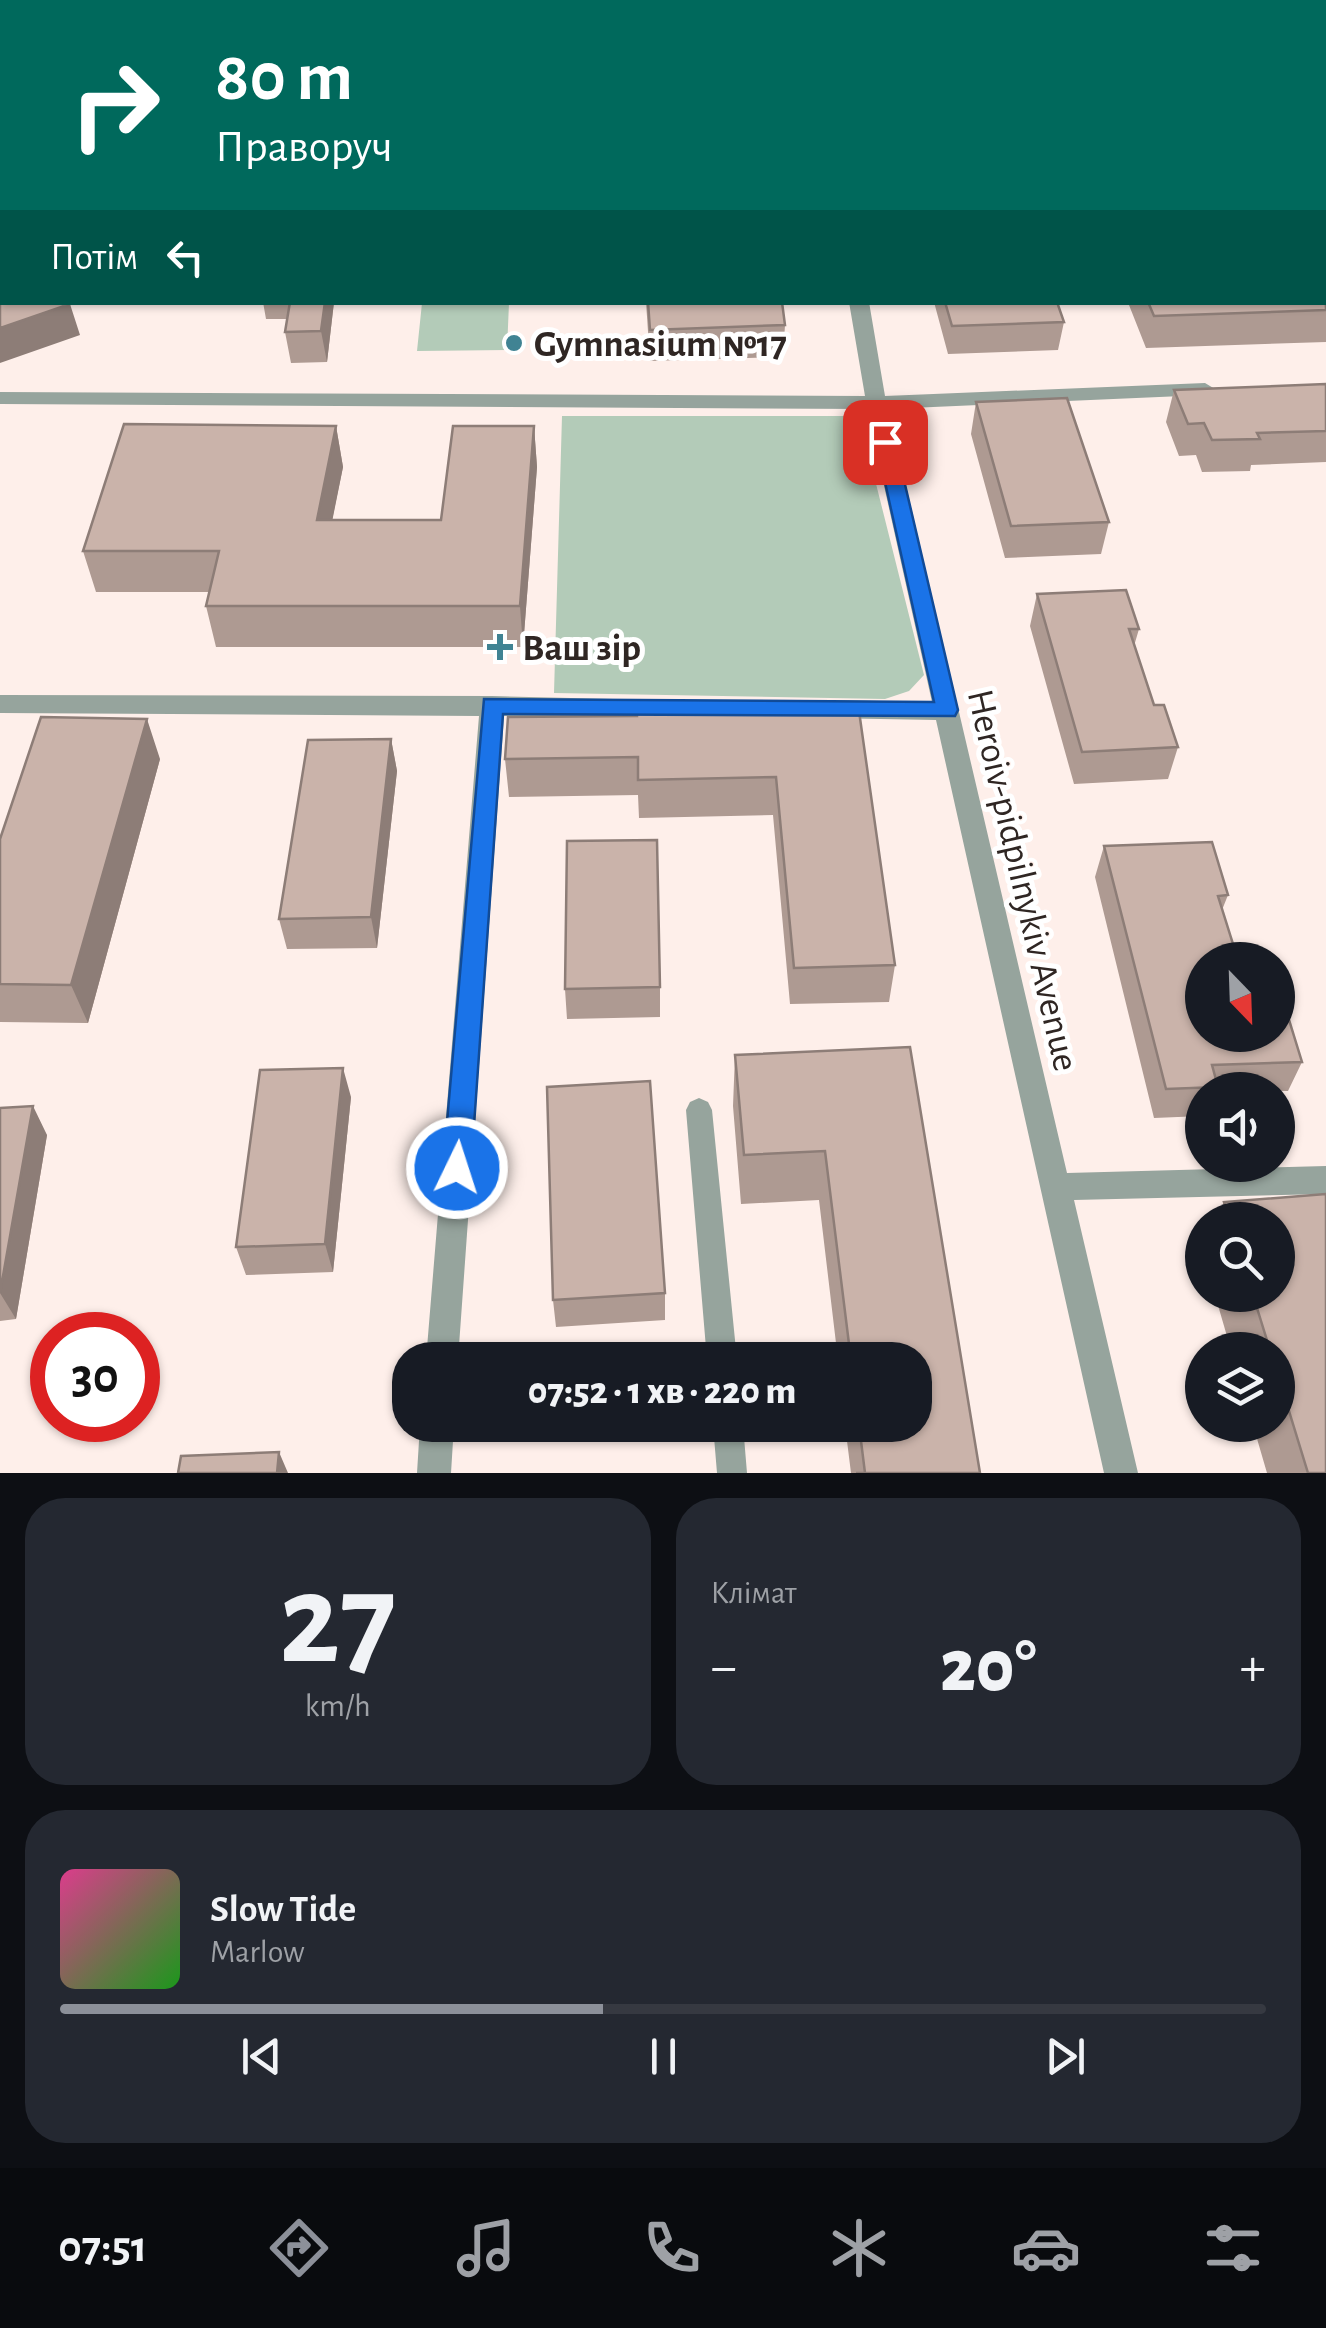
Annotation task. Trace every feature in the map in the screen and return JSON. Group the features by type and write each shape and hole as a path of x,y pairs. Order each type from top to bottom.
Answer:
{"street":[{"name":"Heroiv-pidpilnykiv Avenue","path":"860,305 876,403 1121,1473"},
{"path":"0,398 876,403 1228,388"},
{"path":"0,704 749,708"},
{"path":"443,1342 492,705"},
{"path":"808,709 947,710"},
{"path":"1056,1187 1326,1180"},
{"path":"434,1473 436,1442"}],"lane":[{"path":"699,1110 720,1342"},
{"path":"729,1442 732,1473"}],"green space":[{"path":"422,305 509,305 507,350 417,351"},
{"path":"562,416 859,416 924,675 909,691 885,699 554,693"}],"building":[{"path":"0,305 67,305 0,328"},
{"path":"290,305 325,305 321,331 285,332"},
{"path":"648,305 782,305 785,325 650,330"},
{"path":"946,305 1058,305 1064,322 952,326"},
{"path":"1149,305 1326,305 1326,310 1154,316"},
{"path":"1326,384 1326,431 1257,433 1260,439 1212,440 1204,423 1188,424 1174,390"},
{"path":"1067,398 1109,522 1011,526 976,402"},
{"path":"124,424 336,426 317,520 441,520 453,426 534,426 520,606 206,606 219,551 83,551"},
{"path":"1126,590 1139,629 1129,629 1154,705 1164,705 1178,747 1082,752 1037,594"},
{"path":"858,704 895,965 794,968 776,777 638,780 638,757 505,759 508,717 637,716 637,709"},
{"path":"41,717 147,719 71,985 0,984 0,839"},
{"path":"391,739 371,917 279,919 308,740"},
{"path":"657,840 660,987 565,989 567,841"},
{"path":"1212,842 1228,895 1218,896 1232,942 1185,942 1185,1052 1295,1052 1295,1039 1302,1062 1212,1065 1214,1072 1185,1072 1185,1088 1166,1089 1104,846"},
{"path":"910,1047 980,1473 865,1473 861,1442 932,1442 932,1342 849,1342 825,1151 744,1155 735,1055"},
{"path":"343,1068 325,1244 236,1247 260,1070"},
{"path":"650,1081 665,1293 553,1300 547,1087"},
{"path":"33,1106 0,1293 0,1108"},
{"path":"1326,1194 1326,1473 1308,1473 1295,1431 1295,1332 1264,1332 1258,1312 1295,1312 1295,1202 1224,1202"},
{"path":"279,1452 277,1473 178,1473 181,1456"}],"place":[{"name":"Gymnasium №17","path":"514,343"},
{"name":"Ваш зір","path":"500,647"}],"route":[{"path":"457,1168 492,705 947,710 885,442"}]}
